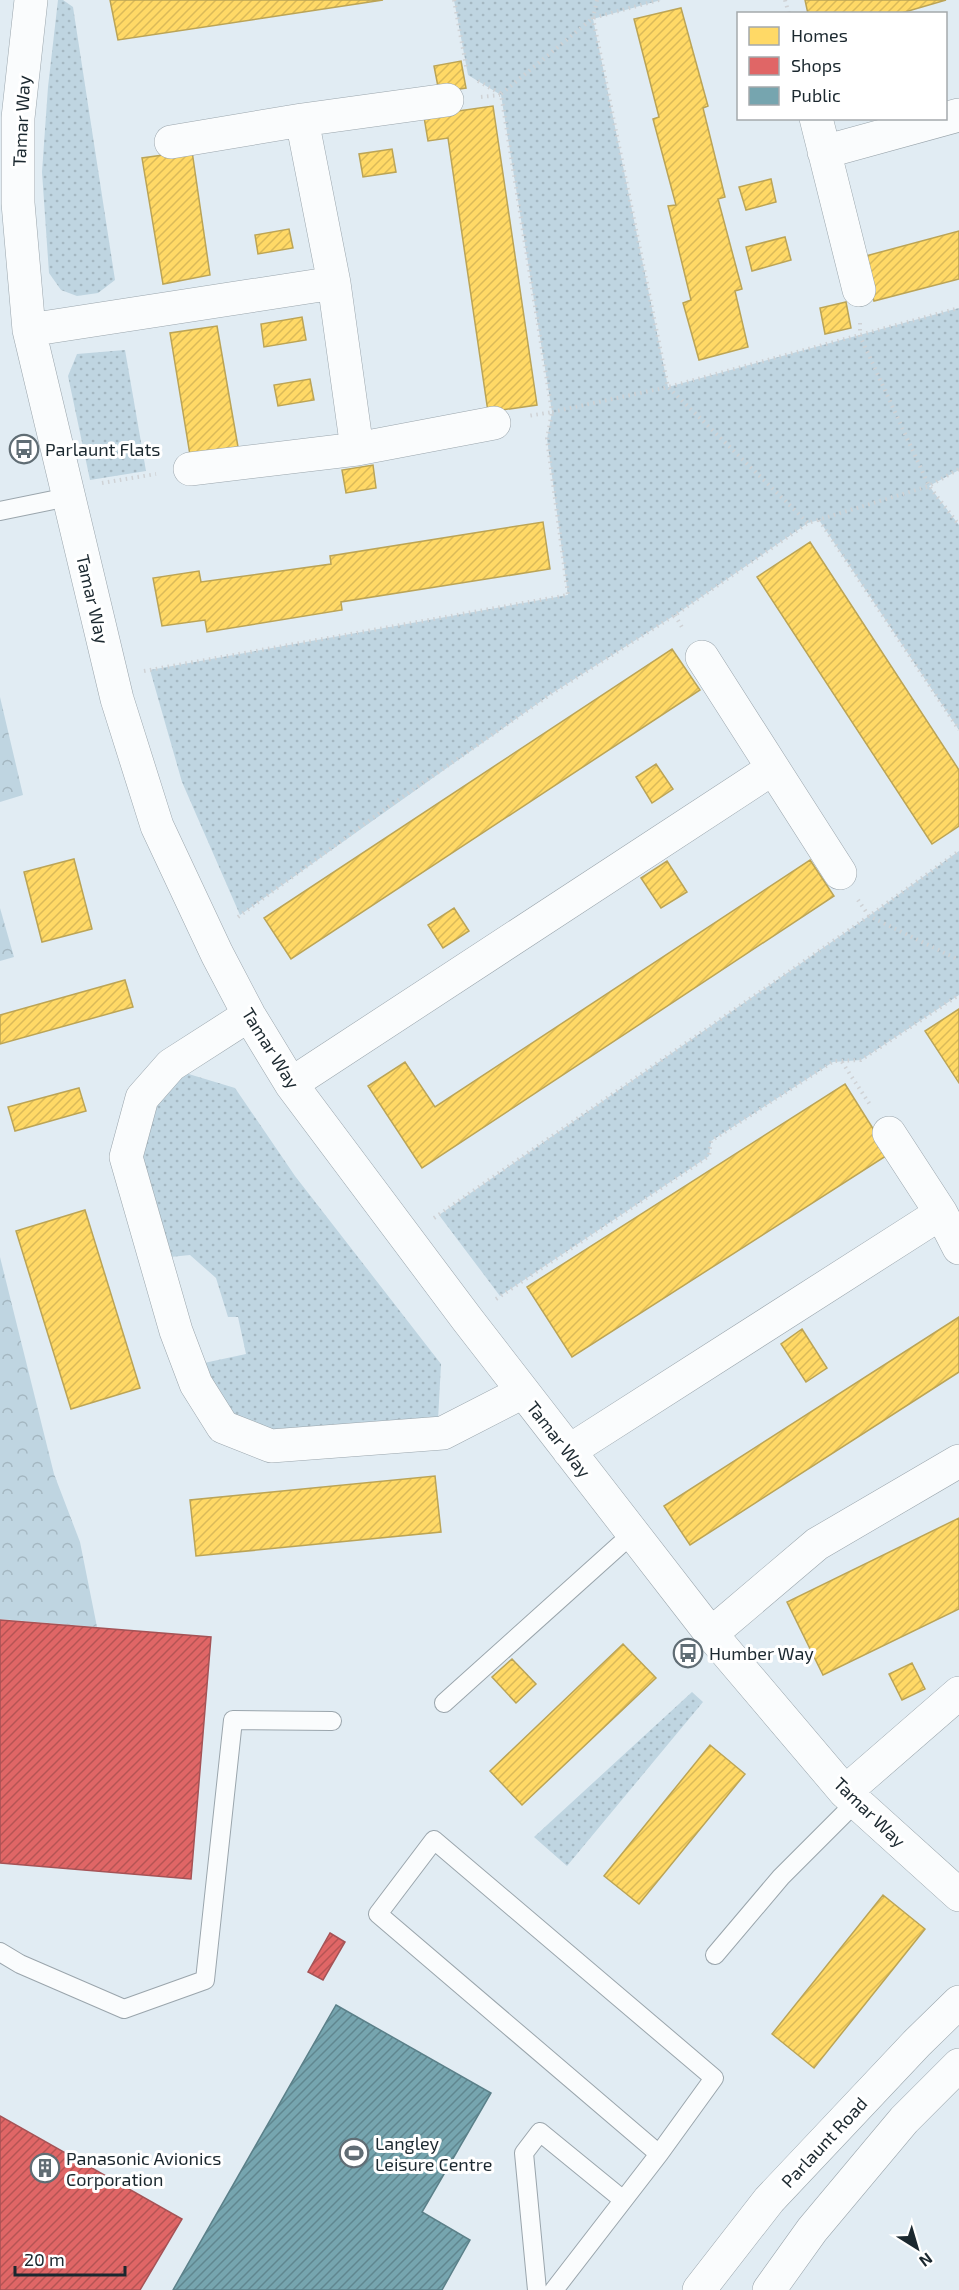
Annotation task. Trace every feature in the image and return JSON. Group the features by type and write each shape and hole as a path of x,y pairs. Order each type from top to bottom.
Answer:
{"street":[{"name":"Tamar Way","path":"31,0 9,204 28,330 111,677 157,826 210,937 249,1015 291,1084 632,1534 711,1634 851,1797 959,1894"},
{"path":"171,141 447,100"},
{"path":"302,120 334,283 357,449"},
{"path":"816,120 859,290"},
{"path":"824,152 941,120"},
{"path":"28,330 334,283"},
{"path":"190,469 357,449 494,423"},
{"path":"702,657 840,873"},
{"path":"291,1084 772,769"},
{"path":"249,1015 171,1065 142,1098 126,1157 176,1331 196,1384 223,1427 271,1446 443,1433 523,1392"},
{"path":"889,1133 940,1213 959,1248"},
{"path":"569,1451 940,1213"},
{"path":"711,1634 817,1544 959,1461"},
{"path":"851,1797 959,1693"},
{"name":"Parlaunt Road","path":"699,2290 769,2200 917,2043 959,2002"},
{"path":"769,2290 812,2230 904,2120 959,2065"}],"lane":[{"path":"0,511 67,492"},
{"path":"444,1703 632,1534"},
{"path":"0,1952 20,1964 124,2009 205,1980 232,1720 332,1721"},
{"path":"715,1955 851,1797"},
{"path":"554,2290 659,2154 714,2078 434,1840 378,1914 659,2154"},
{"path":"537,2290 524,2153 540,2132 622,2199"}],"path":[{"path":"454,0 468,75"},
{"path":"597,0 593,18 668,387 808,523"},
{"path":"501,94 593,18 659,0"},
{"path":"476,80 501,94"},
{"path":"111,677 568,595 547,439 552,412 501,94"},
{"path":"552,412 668,387 959,308"},
{"path":"860,336 929,486 959,525"},
{"path":"67,492 190,469"},
{"path":"210,937 426,780 551,694 675,615 808,523 929,486 959,469"},
{"path":"819,520 959,730"},
{"path":"406,1238 959,851"},
{"path":"840,873 869,916 959,960"},
{"path":"467,1319 709,1156 711,1141 834,1062 861,1060 959,995"},
{"path":"842,1061 889,1133"}],"green space":[{"path":"58,0 63,0 73,7 115,280 98,293 77,296 61,290 49,273 42,172 48,87"},
{"path":"454,0 661,0 593,19 668,387 959,308 959,470 929,486 959,525 959,730 819,520 808,523 675,615 551,694 240,915 182,782 150,670 568,595 547,439 552,412 501,95 468,75"},
{"path":"125,350 146,471 90,480 68,376 77,354"},
{"path":"0,697 23,795 0,802"},
{"path":"959,851 959,995 861,1060 833,1062 711,1141 709,1156 500,1296 439,1215"},
{"path":"0,908 14,957 0,961"},
{"path":"182,1072 235,1088 295,1176 441,1364 438,1420 275,1440 224,1407 204,1363 246,1354 238,1317 228,1317 216,1278 190,1255 170,1257 143,1157 142,1136 145,1117 152,1101"},
{"path":"0,1257 54,1474 80,1542 97,1627 0,1619"},
{"path":"692,1692 703,1702 567,1866 534,1837"}],"building: Homes":[{"path":"110,0 383,0 118,40"},
{"path":"805,0 946,0 905,12 808,12"},
{"path":"681,8 708,106 703,108 725,197 718,199 742,289 735,291 748,347 699,360 683,303 691,300 668,206 676,205 653,119 659,117 634,19"},
{"path":"461,61 466,88 439,92 434,66"},
{"path":"493,106 537,405 488,412 448,138 428,141 423,111 444,113"},
{"path":"392,149 396,172 363,177 359,154"},
{"path":"192,151 210,275 163,284 142,158"},
{"path":"771,179 776,202 746,210 739,187"},
{"path":"289,229 293,248 258,254 255,235"},
{"path":"959,231 959,279 874,301 862,257"},
{"path":"785,237 791,260 752,271 746,247"},
{"path":"846,302 851,328 825,334 820,308"},
{"path":"302,317 306,340 264,347 261,324"},
{"path":"217,326 238,447 190,455 170,333"},
{"path":"310,379 314,400 278,406 274,385"},
{"path":"373,465 376,488 346,493 342,470"},
{"path":"543,522 550,569 341,602 342,610 207,632 205,620 162,626 153,578 199,571 201,582 331,564 330,556"},
{"path":"810,542 959,770 959,826 932,844 757,577"},
{"path":"672,649 700,690 291,959 264,918"},
{"path":"656,764 673,789 652,803 636,777"},
{"path":"74,859 92,929 42,942 24,872"},
{"path":"810,860 834,896 422,1168 368,1086 405,1062 435,1107"},
{"path":"667,861 687,892 661,908 641,878"},
{"path":"454,908 469,931 443,948 428,925"},
{"path":"125,980 133,1007 0,1044 0,1015"},
{"path":"959,1009 959,1083 925,1031"},
{"path":"845,1084 889,1154 572,1357 527,1287"},
{"path":"79,1088 86,1111 15,1131 8,1107"},
{"path":"85,1210 140,1388 71,1409 16,1231"},
{"path":"959,1317 959,1372 690,1545 664,1506"},
{"path":"802,1329 827,1368 806,1382 781,1344"},
{"path":"435,1476 441,1532 196,1556 190,1500"},
{"path":"959,1518 959,1609 823,1675 787,1602"},
{"path":"623,1644 656,1678 522,1805 490,1771"},
{"path":"512,1659 536,1684 516,1703 492,1677"},
{"path":"912,1663 925,1689 902,1700 889,1674"},
{"path":"710,1745 745,1774 639,1904 604,1876"},
{"path":"883,1895 925,1929 814,2068 772,2034"}],"building: Shops":[{"path":"0,1620 211,1637 191,1879 0,1863"},
{"path":"330,1933 345,1942 323,1980 308,1972"},
{"name":"Panasonic Avionics Corporation","path":"0,2116 182,2219 140,2290 0,2290"}],"building: Public":[{"name":"Langley Leisure Centre","path":"336,2005 491,2093 422,2212 470,2240 442,2290 173,2290"}],"place":[{"name":"Parlaunt Flats","path":"24,449"},
{"name":"Humber Way","path":"688,1653"},
{"name":"Langley Leisure Centre","path":"354,2153"},
{"name":"Panasonic Avionics Corporation","path":"45,2168"}]}
